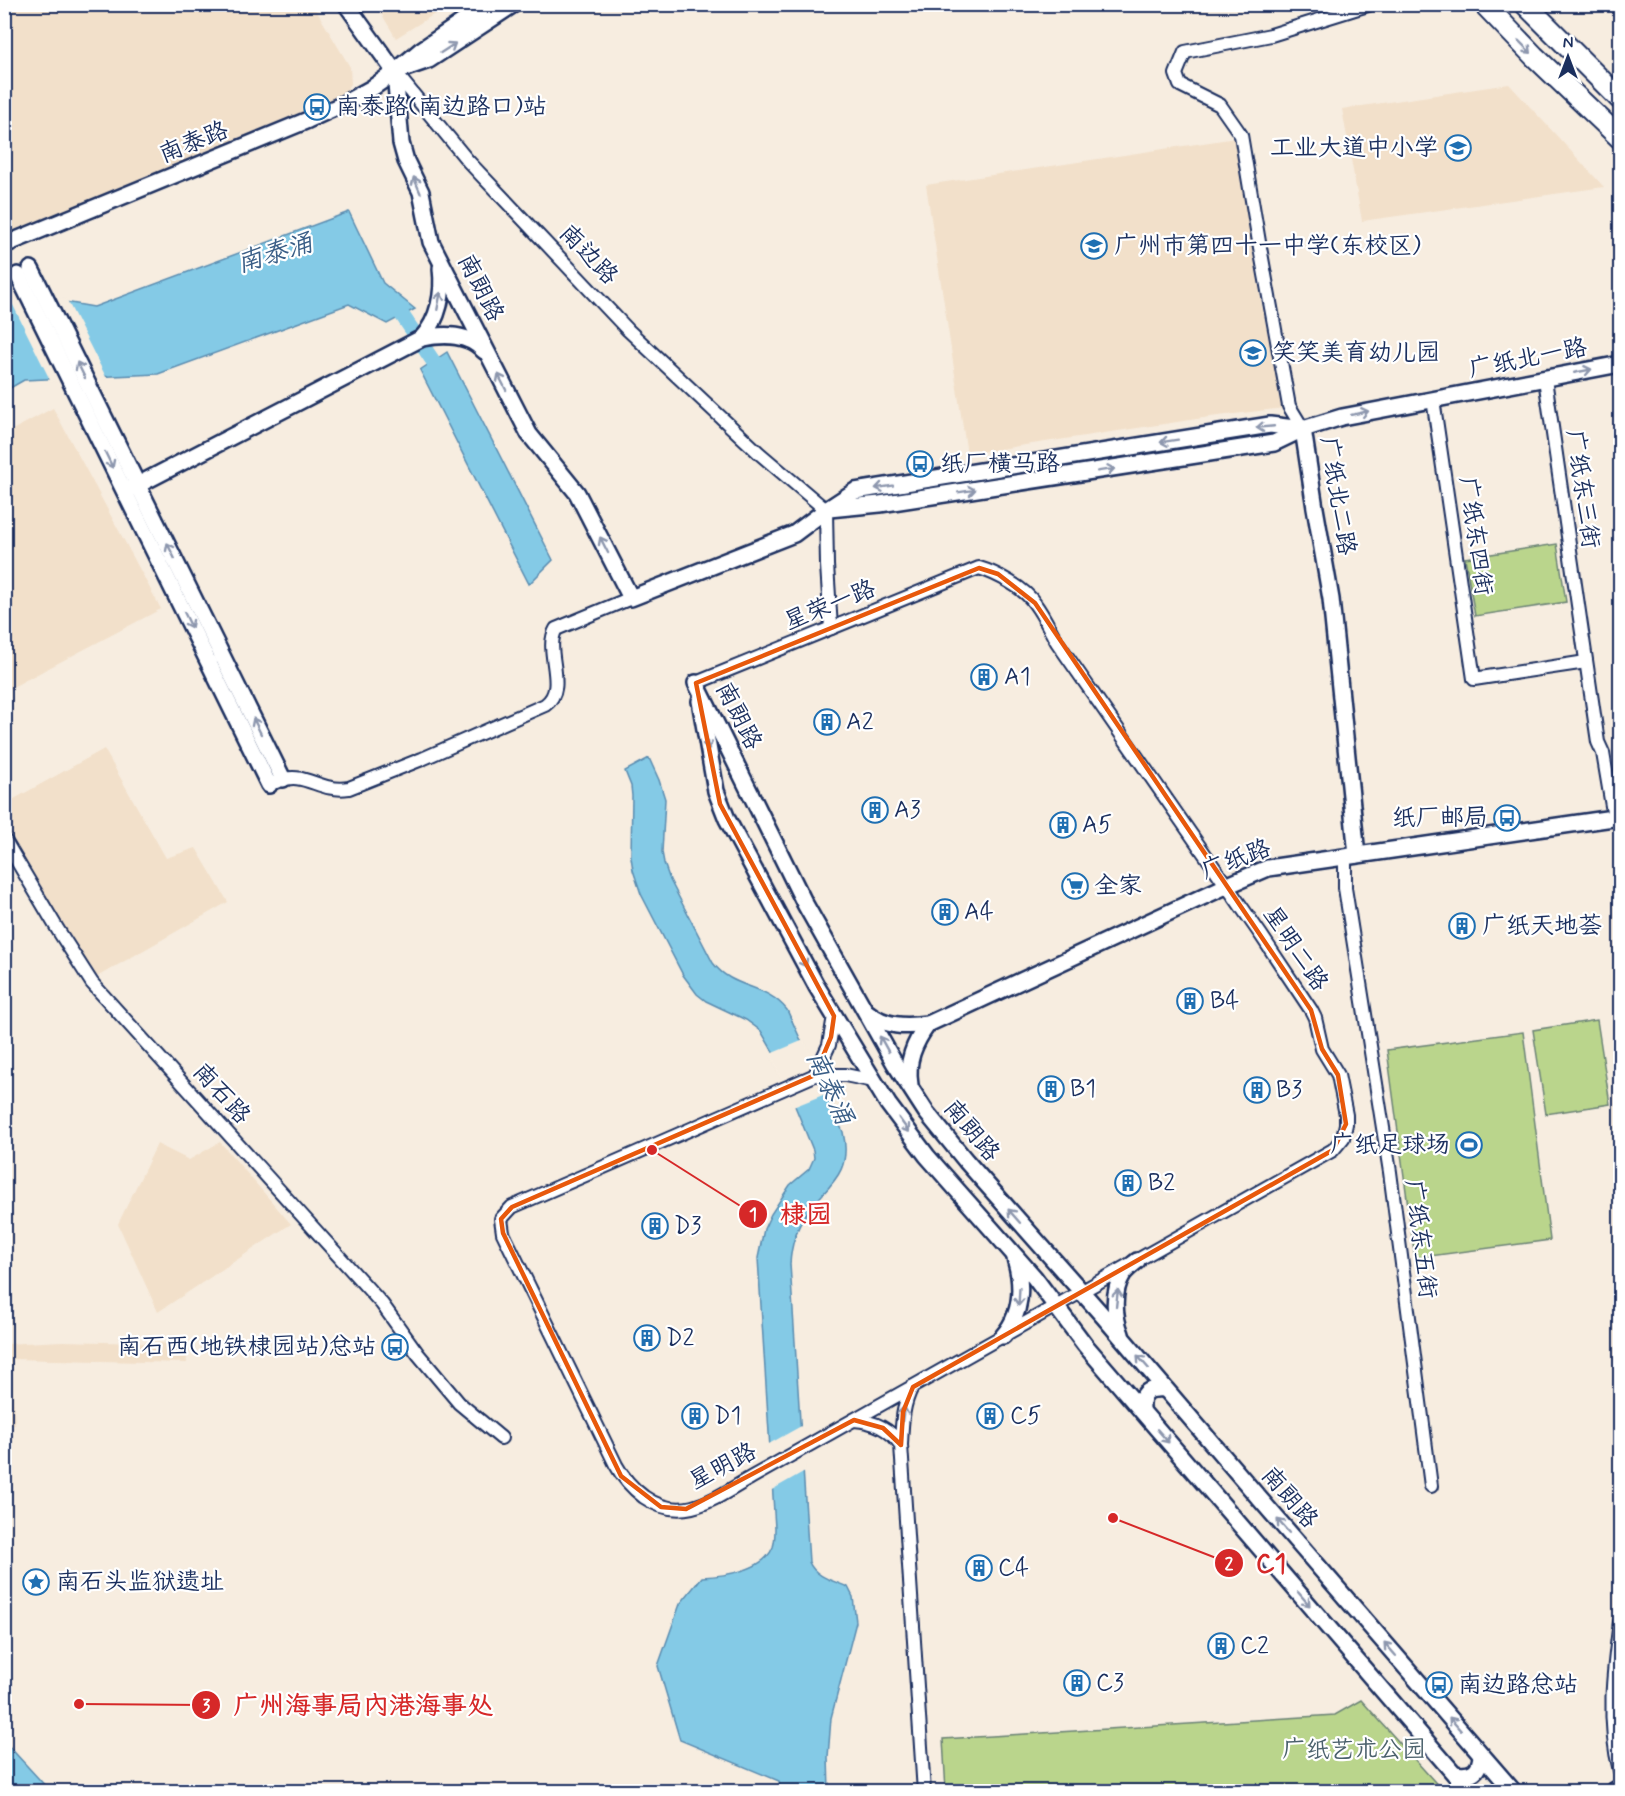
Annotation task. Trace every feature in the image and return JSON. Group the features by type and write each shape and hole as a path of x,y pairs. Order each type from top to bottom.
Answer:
{"main road":[{"path":"1484,4 1534,56 1620,138"},
{"path":"1525,4 1620,99"}],"street":[{"name":"南边路","path":"346,4 395,72 468,162 628,330 759,453 826,510"},
{"name":"南泰路","path":"4,244 341,105 372,88 421,50 489,4"},
{"name":"南泰路","path":"395,72 429,60 514,4"},
{"name":"广纸北二路","path":"1351,855 1331,599 1304,429 1289,406 1241,135 1220,105 1180,85 1176,74 1185,52 1271,35 1371,4"},
{"name":"南朗路","path":"395,72 403,152 421,192 431,242 529,434 582,501 631,598"},
{"path":"422,338 434,320 441,299 441,260"},
{"path":"25,272 276,782 296,777 327,788 349,788 545,705 554,695 552,642 556,629 794,534 855,491 1270,425 1304,429"},
{"path":"131,488 422,338 443,335 464,337 480,346 489,356"},
{"name":"广纸北一路","path":"1304,429 1342,417 1620,364"},
{"name":"广纸东三街","path":"1545,379 1598,742 1603,753 1617,818"},
{"name":"广纸东四街","path":"1433,399 1474,679 1586,662"},
{"path":"826,510 831,628"},
{"name":"星荣一路","path":"696,683 979,568"},
{"name":"星明二路","path":"979,568 998,574 1035,603 1057,642 1311,1010 1322,1049 1334,1067 1340,1084 1346,1115 1346,1131 1334,1150 1082,1292"},
{"name":"南朗路","path":"696,683 805,904 863,1010 911,1091 944,1135 1514,1791"},
{"name":"南朗路","path":"696,683 720,804 796,949 888,1104 927,1156 1015,1255 1085,1345 1470,1791"},
{"name":"广纸路","path":"863,1010 881,1021 894,1025 928,1024 1268,868 1617,818"},
{"name":"南石路","path":"4,839 92,983 382,1304 459,1403 501,1438"},
{"name":"广纸东五街","path":"1351,855 1345,888 1390,1172 1431,1486"},
{"path":"834,1016 831,1037 820,1071 874,1081"},
{"path":"911,1091 909,1074 911,1053 918,1036 928,1024"},
{"name":"星明路","path":"820,1071 512,1207 501,1219 503,1233 616,1466 629,1484 644,1497 660,1507 686,1509 701,1505 1082,1292"},
{"path":"975,1210 980,1211 990,1207 994,1193"},
{"path":"1003,1336 1015,1319 1019,1305 1019,1280 1015,1255"},
{"path":"1124,1340 1116,1318 1117,1295 1122,1275 1137,1261"},
{"path":"913,1387 903,1412 901,1445 924,1791"},
{"path":"1142,1411 1146,1391 1165,1389"},
{"path":"854,1420 873,1423 884,1428 901,1445"},
{"path":"1620,1622 1612,1687 1612,1716 1620,1771"},
{"path":"1455,1774 1474,1773 1479,1768 1481,1755"}],"highlighted area":[{"path":"979,568 998,574 1035,603 1311,1010 1322,1049 1338,1075 1346,1124 1333,1150 913,1387 903,1412 901,1445 883,1428 854,1420 686,1509 661,1507 621,1476 503,1233 501,1219 512,1207 815,1075 831,1037 834,1016 720,804 696,683"}],"shaded area":[{"path":"5,5 313,5 350,67 351,84 342,97 5,235"},
{"path":"376,5 449,5 396,38"},
{"name":"工业大道中小学","path":"1509,84 1604,187 1362,221 1342,109"},
{"name":"广州市第四十一中学(东校区)","path":"1236,138 1262,307 1284,408 967,454 926,185"},
{"path":"53,408 161,609 5,691 5,434"},
{"path":"104,749 166,858 196,848 228,902 95,978 5,831 5,804"},
{"path":"220,1142 291,1224 158,1312 118,1224 157,1144 189,1160"},
{"path":"62,1341 186,1344 187,1363 11,1359 15,1425 5,1425 5,1344"}],"green space":[{"path":"1557,544 1566,602 1475,616 1465,558"},
{"path":"1597,1020 1610,1104 1546,1114 1533,1030"},
{"name":"广纸足球场","path":"1523,1032 1550,1240 1415,1258 1387,1050"},
{"name":"广纸艺术公园","path":"1361,1700 1443,1791 946,1791 943,1739 1335,1715"}],"water":[{"path":"349,212 383,283 415,309 387,324 349,304 158,374 24,380 5,391 5,297 13,293 94,307"},
{"path":"447,352 553,560 529,584 420,370"},
{"path":"649,758 665,799 662,852 664,863 670,880 713,963 730,978 769,995 787,1010 843,1132 845,1147 841,1169 830,1187 802,1220 795,1238 790,1264 809,1562 820,1575 848,1587 853,1597 856,1622 831,1718 828,1757 829,1791 780,1791 779,1781 680,1740 658,1666 680,1604 702,1577 742,1571 752,1567 761,1562 773,1547 775,1528 758,1258 764,1229 771,1214 790,1185 809,1169 814,1158 813,1150 772,1050 761,1031 746,1020 706,1001 697,994 683,975 641,894 631,857 632,796 625,771"},
{"path":"5,1742 50,1791 5,1791"}],"pier":[{"path":"13,290 67,300 107,379 51,382 7,293"},
{"path":"804,1040 828,1093 793,1107 770,1054"},
{"path":"803,1425 805,1471 770,1491 767,1445"}],"waterway":[{"name":"南泰涌","path":"389,301 396,306 433,361 441,377"}],"place":[{"name":"南泰路(南边路口)站","path":"317,107"},
{"name":"工业大道中小学","path":"1458,148"},
{"name":"广州市第四十一中学(东校区)","path":"1094,246"},
{"name":"笑笑美育幼儿园","path":"1253,353"},
{"name":"纸厂横马路","path":"920,464"},
{"name":"A1","path":"984,677"},
{"name":"A2","path":"827,722"},
{"name":"A3","path":"875,810"},
{"name":"纸厂邮局","path":"1507,818"},
{"name":"A5","path":"1063,825"},
{"name":"全家","path":"1075,886"},
{"name":"A4","path":"945,912"},
{"name":"广纸天地荟","path":"1462,926"},
{"name":"B4","path":"1190,1001"},
{"name":"B1","path":"1051,1089"},
{"name":"B3","path":"1257,1090"},
{"name":"广纸足球场","path":"1469,1145"},
{"name":"棣园","path":"652,1150"},
{"name":"B2","path":"1128,1183"},
{"name":"D3","path":"655,1226"},
{"name":"D2","path":"647,1338"},
{"name":"南石西(地铁棣园站)总站","path":"395,1347"},
{"name":"D1","path":"695,1416"},
{"name":"C5","path":"990,1416"},
{"name":"C1","path":"1113,1518"},
{"name":"C4","path":"979,1568"},
{"name":"南石头监狱遗址","path":"36,1582"},
{"name":"C2","path":"1221,1646"},
{"name":"C3","path":"1077,1683"},
{"name":"南边路总站","path":"1439,1685"},
{"name":"广州海事局内港海事处","path":"79,1704"}]}
